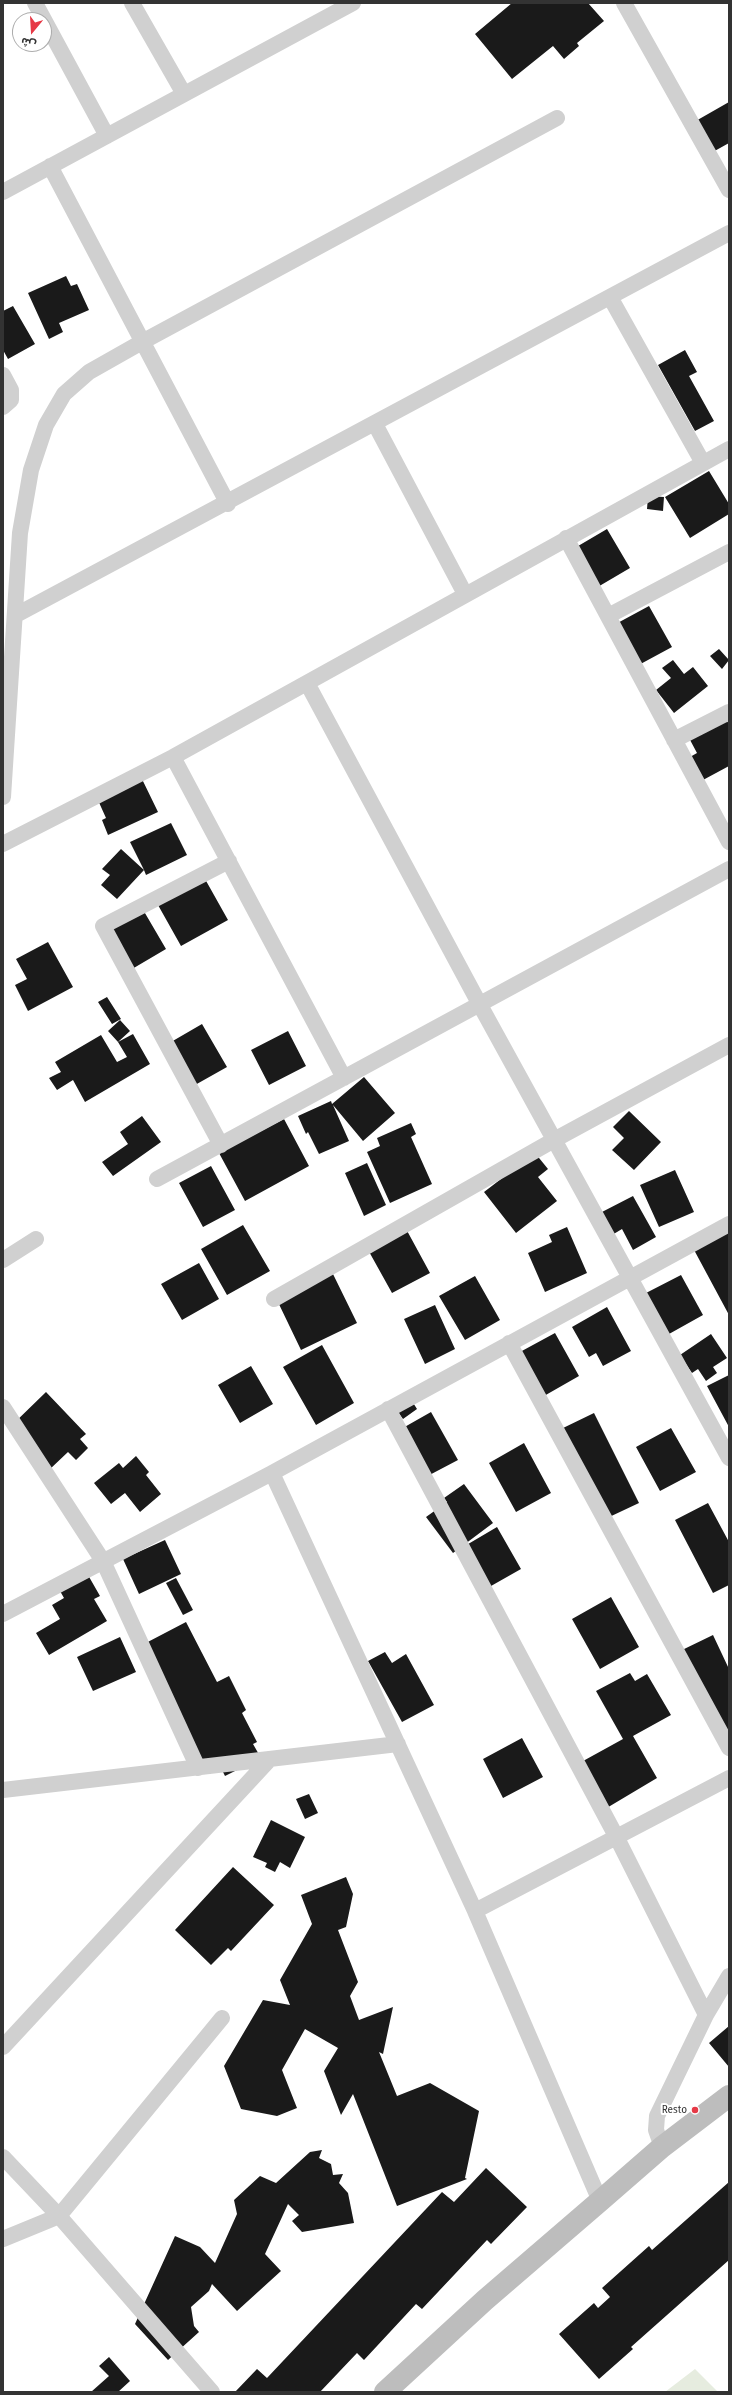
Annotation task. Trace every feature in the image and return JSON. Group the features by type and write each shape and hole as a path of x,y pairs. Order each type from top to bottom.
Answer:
{"street":[{"path":"35,3 108,136"},
{"path":"132,3 184,94"},
{"path":"3,192 353,3"},
{"path":"624,3 729,190"},
{"path":"3,797 16,615 20,533 31,470 46,425 64,394 89,372 142,342 557,118"},
{"path":"50,166 228,504"},
{"path":"16,615 228,504 729,233"},
{"path":"610,297 703,463"},
{"path":"3,375 11,390 11,400 3,407"},
{"path":"375,424 465,594"},
{"path":"3,844 173,757 729,449"},
{"path":"566,538 729,842"},
{"path":"608,616 729,552"},
{"path":"307,683 480,1005 631,1277 729,1458"},
{"path":"674,740 729,712"},
{"path":"173,757 344,1078"},
{"path":"222,1145 103,926 229,861"},
{"path":"157,1179 729,869"},
{"path":"274,1299 554,1140 729,1045"},
{"path":"3,1614 272,1473 729,1224"},
{"path":"3,1260 36,1239"},
{"path":"509,1343 729,1748"},
{"path":"3,1406 103,1562 198,1768"},
{"path":"388,1410 617,1838 706,2015"},
{"path":"272,1473 475,1911 600,2201"},
{"path":"3,1790 398,1744"},
{"path":"3,2047 269,1760"},
{"path":"475,1911 729,1778"},
{"path":"662,2147 656,2130 656,2116 706,2015 729,1976"},
{"path":"3,2239 59,2216 222,2018"},
{"path":"385,2392 485,2300 662,2147 726,2103"},
{"path":"3,2157 59,2216 212,2392"}],"shaded area":[{"path":"695,2369 718,2392 665,2392"}],"building":[{"path":"512,3 588,3 604,21 577,43 579,46 564,59 553,46 512,79 475,34"},
{"path":"729,102 729,143 711,153 694,122"},
{"path":"66,276 71,286 77,284 89,310 59,323 63,332 49,339 28,293"},
{"path":"13,306 35,344 8,359 3,350 3,311"},
{"path":"685,350 697,372 689,376 714,421 695,431 658,365"},
{"path":"709,471 729,504 729,514 690,538 665,497"},
{"path":"648,496 664,497 663,511 647,509"},
{"path":"607,529 630,568 596,588 573,549"},
{"path":"649,606 672,647 635,667 612,626"},
{"path":"719,649 729,660 722,669 710,656"},
{"path":"673,660 684,674 693,667 708,686 674,713 656,690 671,678 662,668"},
{"path":"725,718 729,724 729,766 703,780 690,757 697,753 689,738"},
{"path":"141,777 158,812 108,835 102,820 106,818 97,798"},
{"path":"171,823 187,855 146,875 130,842"},
{"path":"121,849 144,870 117,899 101,885 110,875 102,869"},
{"path":"205,879 228,920 181,946 158,905"},
{"path":"142,908 166,949 127,972 103,932"},
{"path":"48,942 73,987 28,1011 15,985 27,979 16,959"},
{"path":"107,997 121,1019 112,1024 98,1002"},
{"path":"120,1020 130,1031 118,1042 108,1031"},
{"path":"202,1024 227,1067 195,1085 171,1042"},
{"path":"288,1031 306,1066 269,1085 251,1050"},
{"path":"133,1034 150,1064 85,1102 73,1080 57,1090 49,1078 61,1072 55,1062 101,1035 117,1062 127,1057 118,1042"},
{"path":"364,1077 395,1113 363,1141 333,1105 349,1141 319,1154 308,1132 306,1134 298,1116 331,1101 332,1104"},
{"path":"629,1111 661,1142 634,1170 612,1150 624,1138 613,1127"},
{"path":"142,1116 161,1142 113,1176 102,1162 128,1144 120,1132"},
{"path":"284,1119 309,1166 245,1201 219,1153"},
{"path":"411,1123 416,1134 411,1137 432,1184 390,1203 367,1152 380,1146 377,1138"},
{"path":"535,1153 548,1169 538,1177 557,1201 516,1233 484,1192"},
{"path":"367,1163 386,1205 364,1216 345,1173"},
{"path":"211,1166 235,1210 203,1227 179,1183"},
{"path":"675,1170 694,1212 659,1227 640,1185"},
{"path":"633,1196 656,1237 633,1250 622,1229 612,1235 600,1213"},
{"path":"243,1225 270,1271 227,1295 201,1249"},
{"path":"405,1227 430,1273 392,1293 367,1248"},
{"path":"567,1227 587,1273 545,1292 528,1253 552,1242 549,1235"},
{"path":"729,1229 729,1315 693,1248"},
{"path":"199,1263 219,1299 182,1320 161,1284"},
{"path":"332,1272 357,1323 301,1350 276,1298"},
{"path":"681,1275 703,1315 669,1334 646,1293"},
{"path":"475,1276 500,1320 465,1340 439,1296"},
{"path":"435,1305 455,1349 425,1364 404,1319"},
{"path":"607,1307 631,1351 603,1366 596,1353 589,1357 572,1327"},
{"path":"555,1333 579,1376 544,1396 520,1352"},
{"path":"711,1334 727,1358 713,1367 717,1373 706,1381 698,1369 692,1373 680,1355"},
{"path":"322,1345 354,1403 316,1425 283,1367"},
{"path":"251,1366 273,1404 240,1423 218,1385"},
{"path":"729,1375 729,1427 707,1386"},
{"path":"46,1392 86,1434 80,1439 88,1448 76,1460 68,1452 49,1470 9,1428"},
{"path":"410,1398 417,1409 403,1419 395,1408"},
{"path":"431,1412 458,1460 420,1480 394,1433"},
{"path":"594,1413 639,1503 605,1519 561,1429"},
{"path":"671,1428 696,1472 660,1491 636,1447"},
{"path":"524,1443 551,1493 516,1512 489,1463"},
{"path":"136,1456 149,1472 146,1475 161,1494 140,1512 125,1493 111,1504 94,1483 119,1463 123,1468"},
{"path":"464,1484 493,1523 453,1553 426,1517 447,1502 444,1498"},
{"path":"708,1503 729,1542 729,1585 713,1593 675,1520"},
{"path":"497,1527 521,1569 491,1586 458,1550"},
{"path":"165,1540 181,1574 139,1594 123,1559"},
{"path":"88,1575 100,1596 94,1599 107,1621 49,1655 36,1633 60,1619 52,1605 64,1598 60,1591"},
{"path":"176,1578 193,1610 183,1615 166,1583"},
{"path":"611,1597 639,1647 600,1669 572,1619"},
{"path":"186,1622 217,1682 229,1676 246,1710 242,1713 257,1742 253,1744 261,1758 225,1776 221,1768 209,1774 142,1645"},
{"path":"713,1635 729,1669 729,1751 680,1651"},
{"path":"120,1637 136,1672 93,1691 77,1657"},
{"path":"385,1652 392,1663 406,1654 434,1705 402,1722 368,1661"},
{"path":"630,1673 635,1681 647,1674 671,1715 633,1736 657,1778 600,1812 574,1766 623,1739 596,1691"},
{"path":"522,1738 543,1777 503,1798 483,1759"},
{"path":"309,1794 318,1813 305,1819 296,1799"},
{"path":"271,1820 305,1837 290,1868 280,1862 275,1872 265,1867 267,1863 253,1857"},
{"path":"233,1867 274,1905 231,1951 228,1948 211,1965 175,1930"},
{"path":"346,1877 353,1894 346,1927 338,1930 358,1982 350,1996 359,2020 393,2007 383,2054 379,2052 397,2096 430,2083 479,2111 465,2178 467,2179 397,2206 353,2094 341,2115 324,2071 338,2048 305,2029 282,2070 297,2108 277,2116 241,2109 224,2066 263,2000 290,2005 280,1980 312,1924 301,1895"},
{"path":"729,2026 729,2067 709,2043"},
{"path":"322,2150 319,2158 331,2164 333,2175 343,2174 339,2183 348,2193 354,2223 302,2232 292,2221 299,2215 288,2204 265,2254 281,2271 237,2311 212,2284 209,2291 191,2307 194,2326 199,2332 168,2360 135,2324 175,2236 200,2247 215,2263 237,2214 234,2200 260,2176 276,2183 310,2152"},
{"path":"486,2168 527,2207 491,2244 487,2240 422,2309 416,2304 364,2360 357,2353 320,2392 235,2392 257,2369 267,2378 442,2192 454,2202"},
{"path":"729,2182 729,2260 631,2347 633,2349 599,2379 559,2334 594,2303 598,2308 610,2297 602,2288 649,2246 652,2250"},
{"path":"109,2357 130,2381 118,2392 91,2392 109,2376 99,2366"}],"place":[{"name":"Resto","path":"695,2110"}]}
